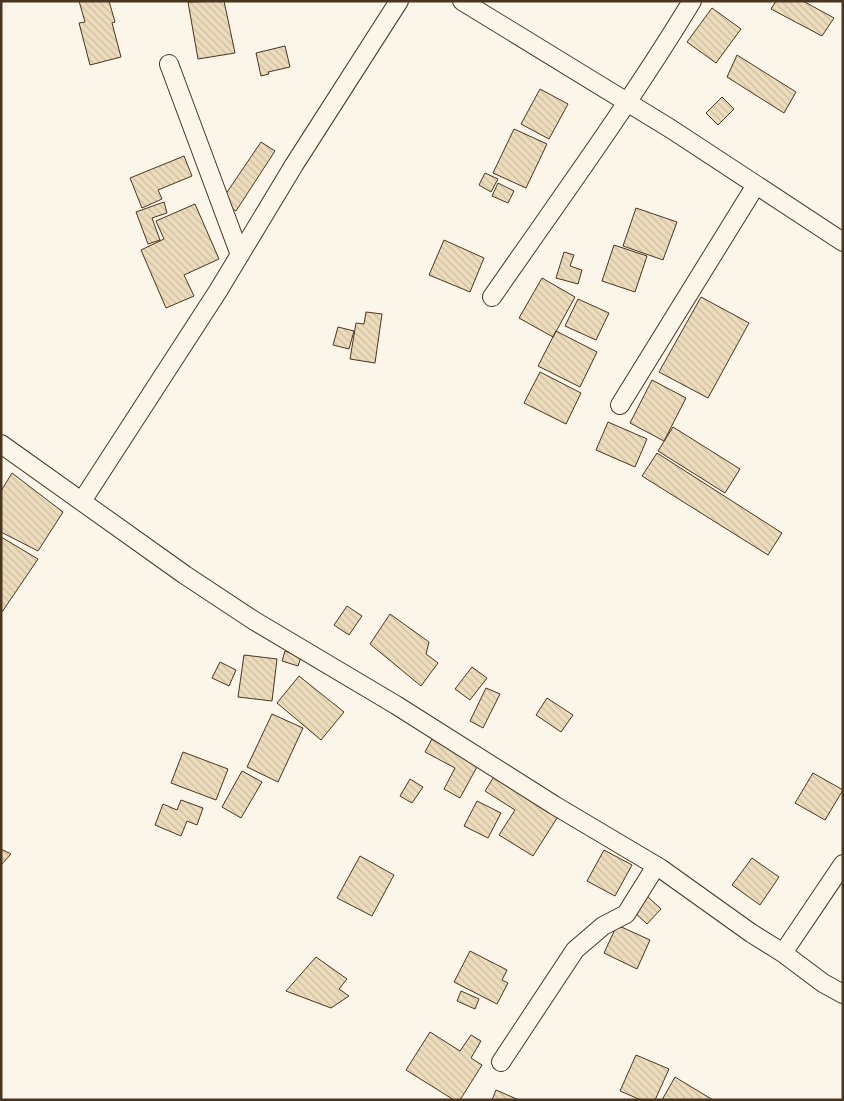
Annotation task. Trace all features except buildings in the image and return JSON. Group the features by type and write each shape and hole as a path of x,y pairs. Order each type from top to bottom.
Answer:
{"street":[{"path":"82,501 172,363 323,118 399,1"},
{"path":"462,1 671,129 843,242"},
{"path":"492,297 627,102 692,1"},
{"path":"169,64 240,255"},
{"path":"620,405 756,185"},
{"path":"1,444 185,575 253,620 396,705 554,805 656,866 751,933 783,953 823,983 843,994"},
{"path":"783,953 843,864"},
{"path":"500,1062 575,950 603,926 626,914 656,866"}]}
